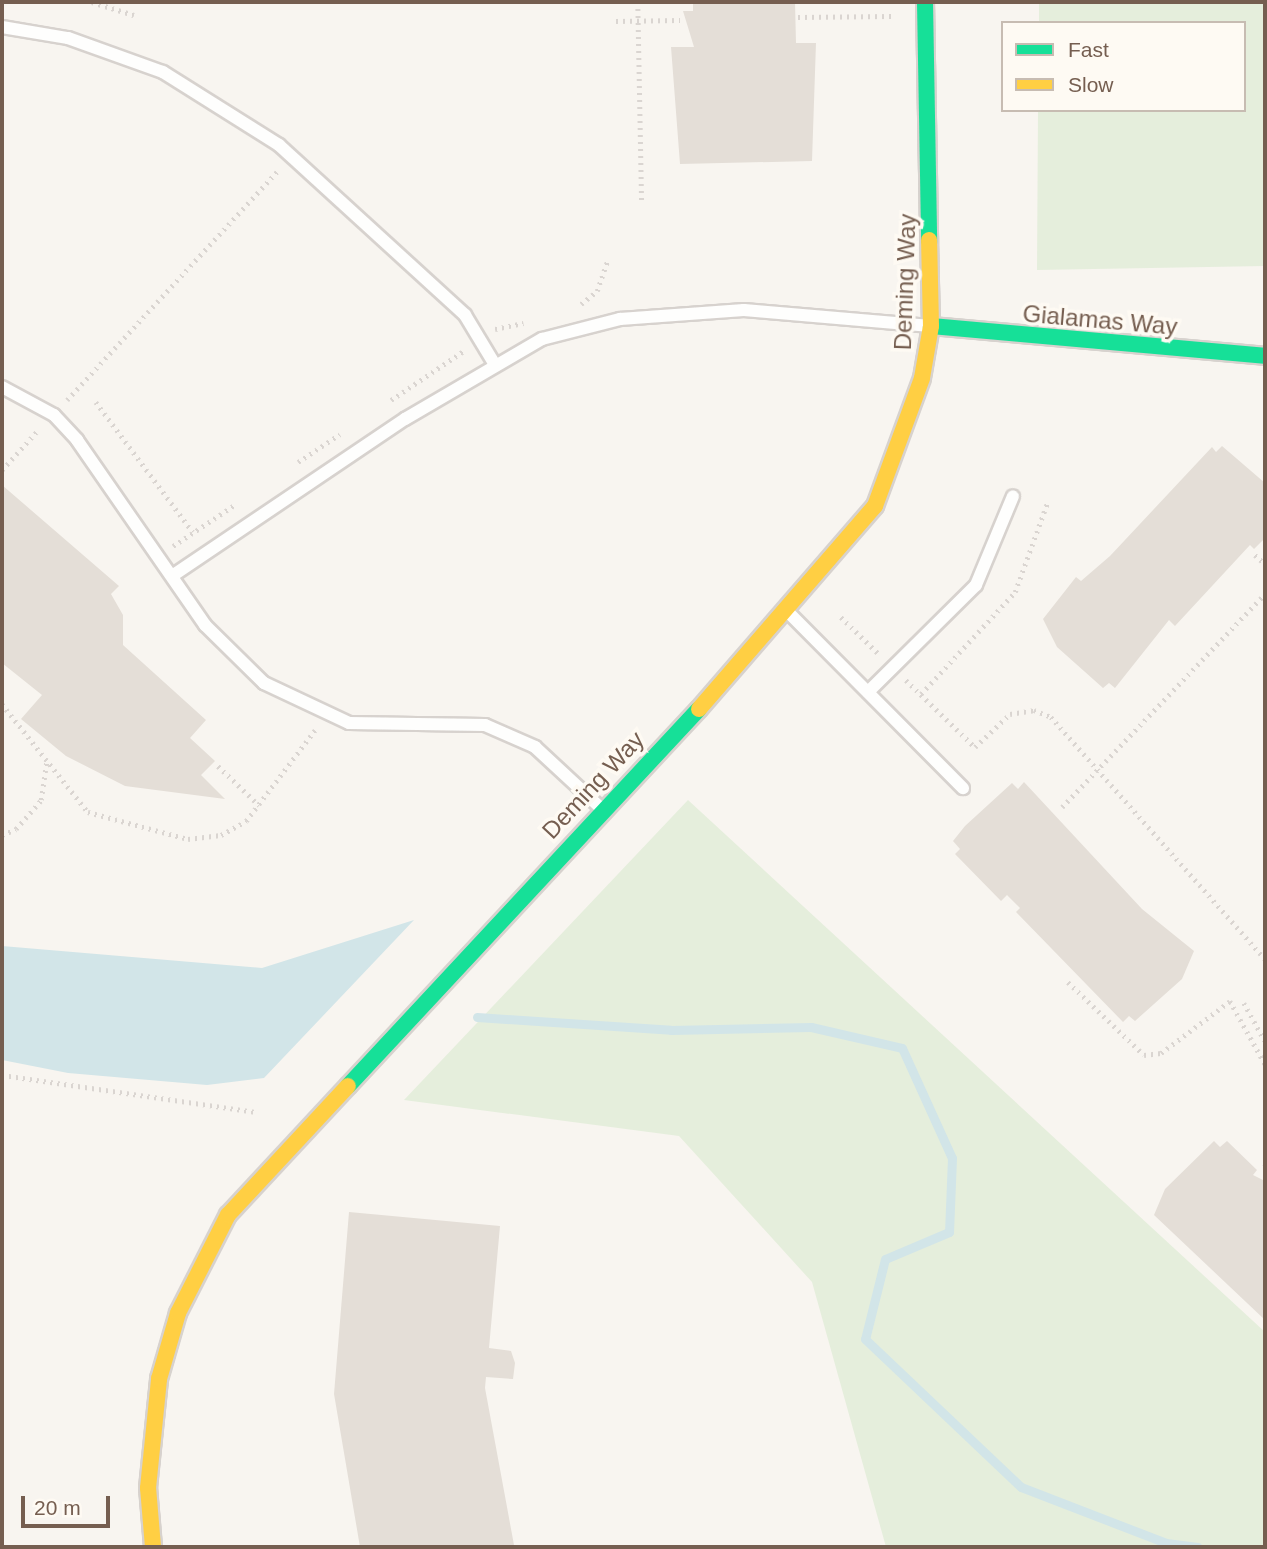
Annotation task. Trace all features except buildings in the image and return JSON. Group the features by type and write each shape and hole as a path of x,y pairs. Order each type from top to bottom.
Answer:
{"street":[{"name":"Deming Way","path":"153,1547 148,1492 159,1379 178,1313 228,1215 601,809 789,612 875,506 922,379 931,326 925,2"},
{"name":"Gialamas Way","path":"931,326 1265,356"}],"lane":[{"path":"2,27 68,37 163,72 279,145 465,315 494,363"},
{"path":"172,576 494,363 542,339 673,314 744,310 931,326"},
{"path":"2,387 54,415 228,653 264,683 349,723 485,725 535,747 601,809"},
{"path":"868,692 891,665 976,585 1013,496"},
{"path":"789,612 964,788"}],"path":[{"path":"92,2 134,15"},
{"path":"638,2 642,203"},
{"path":"798,17 891,16"},
{"path":"616,22 680,20"},
{"path":"2,470 277,172"},
{"path":"96,402 193,532"},
{"path":"26,425 43,437"},
{"path":"921,694 1015,592 1048,501"},
{"path":"1255,555 1265,564"},
{"path":"1062,807 1265,594"},
{"path":"841,617 975,747 1002,718 1043,711 1265,959"},
{"path":"2,704 88,812 141,831 206,839 235,829 259,805 315,730"},
{"path":"306,726 327,734"},
{"path":"2,835 16,829 41,800 47,758"},
{"path":"218,766 259,805"},
{"path":"1068,982 1144,1055 1161,1053 1230,1000 1265,1064"},
{"path":"1244,1003 1265,1041"},
{"path":"2,1074 257,1112"}],"green space":[{"path":"1039,2 1265,2 1265,266 1037,270 1038,112 1246,112 1246,21 1039,21"},
{"path":"688,800 1265,1332 1265,1547 886,1547 812,1282 679,1136 404,1100"}],"shaded area":[{"path":"414,920 264,1078 207,1085 68,1073 2,1060 2,946 262,968"}],"waterway":[{"path":"477,1017 671,1030 811,1027 902,1048 952,1158 949,1232 885,1259 865,1339 1021,1487 1166,1543 1198,1547"}],"traffic: fast":[{"path":"925,2 929,240"},
{"path":"931,326 1265,356"},
{"path":"348,1086 699,709"}],"traffic: slow":[{"path":"699,709 875,506 922,378 931,326 929,240"},
{"path":"153,1547 148,1488 159,1379 178,1313 228,1215 348,1086"}]}
